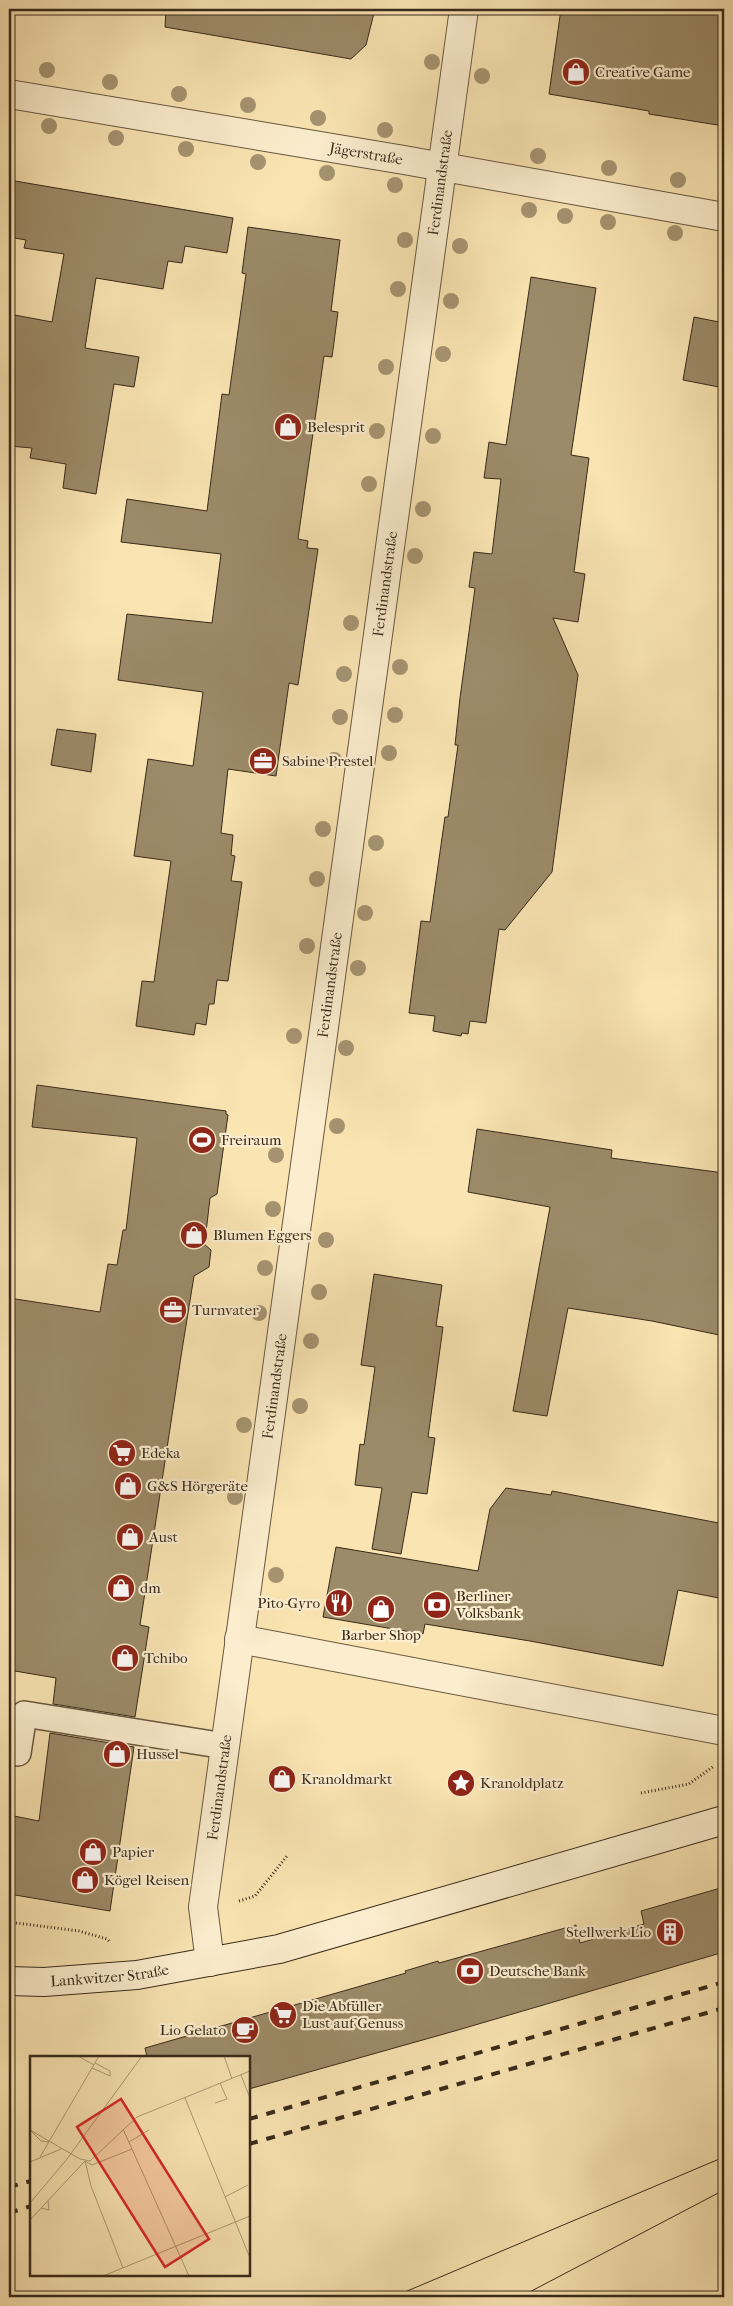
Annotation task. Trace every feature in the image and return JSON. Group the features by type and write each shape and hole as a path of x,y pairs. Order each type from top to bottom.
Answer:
{"street":[{"name":"Ferdinandstraße","path":"210,1962 203,1907 464,9"},
{"name":"Jägerstraße","path":"9,94 724,217"},
{"path":"239,1639 724,1731"},
{"path":"210,1962 279,1949 724,1820"},
{"name":"Lankwitzer Straße","path":"9,1982 44,1982 137,1975 210,1962"}],"lane":[{"path":"9,1752 18,1753 24,1714 225,1746"}],"path":[{"path":"641,1793 689,1784 719,1763"},
{"path":"238,1902 255,1896 287,1856"},
{"path":"9,1922 79,1931 108,1939 137,1975"}],"building":[{"path":"166,9 375,9 366,45 351,59 165,27"},
{"path":"561,9 724,9 724,126 649,114 649,111 549,94"},
{"path":"9,180 233,218 227,253 185,246 182,263 168,261 163,289 96,278 85,348 139,357 134,387 114,384 96,494 63,488 66,464 30,458 32,448 9,446 9,314 52,322 64,254 24,248 26,240 9,237"},
{"path":"248,227 340,240 331,311 338,312 332,357 324,356 298,539 308,541 307,548 318,549 298,685 289,683 276,776 228,769 221,833 233,835 231,855 235,856 231,881 242,882 228,981 217,980 214,1004 209,1004 206,1025 196,1023 194,1035 136,1026 142,981 154,982 171,861 134,856 148,759 193,766 203,692 118,680 127,614 212,623 221,554 121,542 127,499 207,511 222,394 229,395 246,274 242,273"},
{"path":"531,277 596,288 571,455 589,458 574,572 585,574 578,622 553,618 578,675 552,872 505,930 499,929 486,1023 470,1021 468,1034 462,1033 461,1036 433,1031 435,1016 409,1013 421,921 430,922 445,817 448,817 458,745 455,745 460,698 475,588 469,587 474,552 492,554 501,479 484,478 489,442 506,445"},
{"path":"694,317 724,323 724,388 683,380"},
{"path":"57,729 96,734 91,772 51,765"},
{"path":"37,1085 226,1111 228,1115 217,1194 210,1198 204,1244 211,1250 209,1267 194,1276 182,1350 140,1625 149,1627 135,1717 53,1704 56,1678 9,1670 9,1298 100,1312 108,1264 117,1265 123,1230 126,1230 137,1138 32,1127"},
{"path":"477,1129 612,1150 611,1158 724,1173 724,1336 652,1321 568,1308 547,1416 513,1411 550,1207 468,1192"},
{"path":"374,1274 442,1285 436,1326 443,1327 428,1437 435,1438 427,1494 412,1492 401,1554 372,1549 382,1488 355,1485 360,1444 364,1445 375,1367 361,1365"},
{"path":"506,1488 551,1495 552,1491 724,1524 724,1599 678,1590 663,1666 530,1641 425,1624 423,1634 323,1617 336,1547 478,1571 490,1509"},
{"path":"50,1733 134,1747 110,1911 9,1894 9,1815 39,1821"},
{"path":"724,1887 724,1952 250,2089 250,2056 147,2056 145,2048 406,1973 405,1971 438,1961 439,1963 576,1925 580,1943 644,1924 641,1911"}],"tram line":[{"path":"393,2297 724,2157"},
{"path":"520,2297 724,2190"}],"railway":[{"path":"250,2119 724,1982"},
{"path":"250,2144 724,2008"},
{"path":"9,2187 30,2181"},
{"path":"9,2213 30,2206"}],"place":[{"name":"Creative Game","path":"576,72"},
{"name":"Belesprit","path":"288,427"},
{"name":"Sabine Prestel","path":"263,761"},
{"name":"Freiraum","path":"202,1140"},
{"name":"Blumen Eggers","path":"194,1235"},
{"name":"Turnvater","path":"173,1310"},
{"name":"Edeka","path":"122,1453"},
{"name":"G&S Hörgeräte","path":"128,1486"},
{"name":"Aust","path":"130,1537"},
{"name":"dm","path":"121,1588"},
{"name":"Pito-Gyro","path":"339,1603"},
{"name":"Berliner Volksbank","path":"437,1605"},
{"name":"Barber Shop","path":"381,1609"},
{"name":"Tchibo","path":"125,1658"},
{"name":"Hussel","path":"117,1754"},
{"name":"Kranoldmarkt","path":"282,1779"},
{"name":"Kranoldplatz","path":"461,1783"},
{"name":"Papier","path":"93,1852"},
{"name":"Kögel Reisen","path":"85,1880"},
{"name":"Stellwerk Lio","path":"670,1932"},
{"name":"Deutsche Bank","path":"470,1971"},
{"name":"Die Abfüller Lust auf Genuss","path":"283,2015"},
{"name":"Lio Gelato","path":"245,2030"}]}
